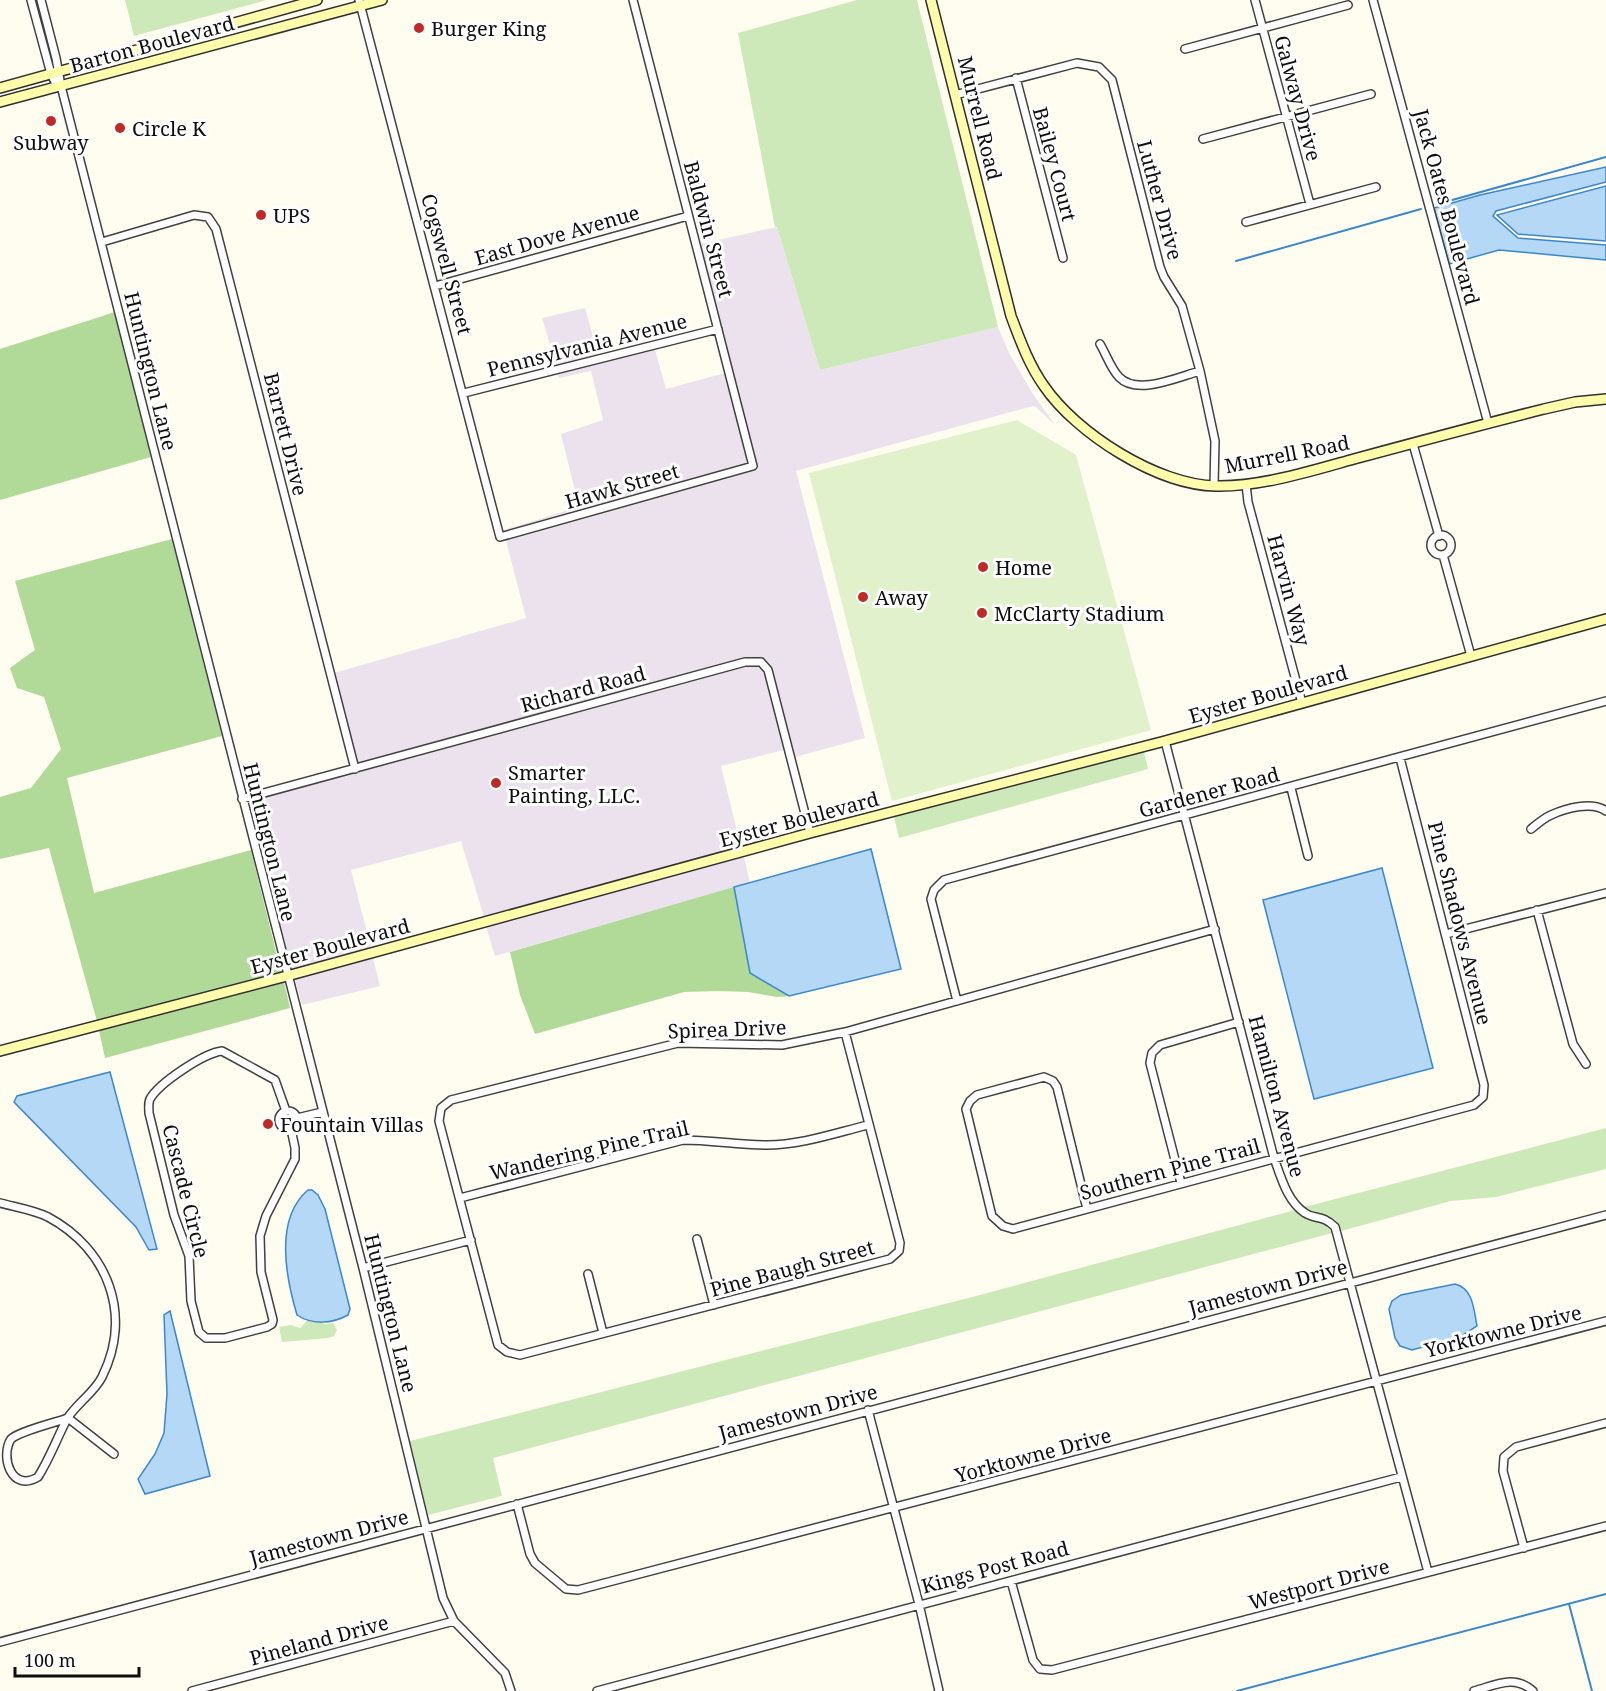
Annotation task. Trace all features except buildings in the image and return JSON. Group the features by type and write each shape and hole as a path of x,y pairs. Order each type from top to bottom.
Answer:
{"street":[{"path":"31,0 55,73"},
{"name":"Barton Boulevard","path":"0,88 317,0"},
{"name":"Barton Boulevard","path":"0,102 205,48 360,3 382,0"},
{"name":"Baldwin Street","path":"633,0 753,466"},
{"name":"Murrell Road","path":"931,0 1011,316 1024,352 1044,386 1070,416 1101,442 1171,478 1214,486 1246,484 1308,472 1575,402 1606,399"},
{"name":"Galway Drive","path":"1255,0 1310,204"},
{"name":"Jack Oates Boulevard","path":"1373,0 1488,423"},
{"name":"Cogswell Street","path":"360,3 500,537"},
{"path":"34,10 42,4 55,73"},
{"path":"1185,49 1348,5"},
{"path":"201,33 205,48"},
{"name":"Luther Drive","path":"956,95 1077,63 1099,67 1112,80 1164,277 1182,306 1200,371 1215,441 1214,486"},
{"name":"Huntington Lane","path":"55,73 61,86 102,242 363,1268 443,1598 454,1621 505,1673 511,1691"},
{"name":"Bailey Court","path":"1016,78 1063,258"},
{"path":"1203,139 1371,94"},
{"path":"1245,222 1377,187"},
{"name":"Barrett Drive","path":"102,242 194,215 208,217 216,229 355,769"},
{"name":"East Dove Avenue","path":"435,286 688,216"},
{"name":"Pennsylvania Avenue","path":"464,393 718,329"},
{"path":"1100,344 1119,377 1131,384 1147,386 1200,371"},
{"path":"1413,444 1439,536"},
{"name":"Hawk Street","path":"500,537 753,466"},
{"name":"Harvin Way","path":"1246,484 1248,502 1302,703"},
{"path":"1439,536 1445,537 1449,542 1450,548 1443,555"},
{"path":"1439,536 1432,542 1431,548 1437,554 1443,555"},
{"path":"1443,555 1471,656"},
{"name":"Eyster Boulevard","path":"0,1051 287,976 810,833 1165,741 1606,619"},
{"name":"Richard Road","path":"242,799 745,662 761,662 768,670 810,833"},
{"name":"Gardener Road","path":"957,1001 931,899 934,890 944,880 1606,701"},
{"name":"Hamilton Avenue","path":"1165,741 1274,1158 1286,1190 1296,1204 1306,1215 1326,1218 1335,1227 1428,1572"},
{"name":"Pine Shadows Avenue","path":"1400,758 1484,1085 1483,1097"},
{"path":"1291,788 1308,856"},
{"path":"1531,829 1551,815 1587,805 1600,807 1606,811"},
{"path":"1446,934 1606,893"},
{"path":"1537,910 1573,1044 1586,1064"},
{"name":"Spirea Drive","path":"507,1352 498,1345 439,1121 441,1108 451,1100 678,1043 782,1045 845,1032 1215,929"},
{"path":"1181,1183 1150,1063 1152,1053 1160,1045 1239,1022"},
{"name":"Pine Baugh Street","path":"507,1352 520,1355 890,1259 899,1251 900,1242 845,1032"},
{"name":"Cascade Circle","path":"222,1052 275,1080 286,1111 280,1115 279,1123 284,1129 291,1129 296,1148 295,1159 266,1216 260,1236 261,1272 273,1320 272,1324 225,1338 206,1338 200,1332 191,1301 189,1256 174,1215 148,1105 151,1098 170,1079 202,1057 222,1052"},
{"name":"Southern Pine Trail","path":"1088,1209 1057,1087 1053,1080 1044,1077 977,1095 970,1101 966,1109 992,1216 1003,1226 1013,1229 1088,1209 1181,1183 1474,1105 1483,1097"},
{"path":"286,1111 293,1112 297,1118 296,1125 291,1129"},
{"path":"297,1118 322,1112"},
{"name":"Wandering Pine Trail","path":"460,1198 683,1140 767,1145 794,1142 868,1125"},
{"path":"0,1203 46,1216 69,1230 94,1255 107,1278 115,1309 115,1340 102,1378 68,1418 38,1477 21,1482 14,1479 4,1460 10,1440 20,1434 68,1418"},
{"name":"Jamestown Drive","path":"0,1642 1606,1215"},
{"path":"698,1239 714,1305"},
{"path":"363,1268 471,1240"},
{"path":"588,1274 603,1333"},
{"name":"Yorktowne Drive","path":"516,1504 530,1554 536,1563 566,1588 578,1590 895,1509 1606,1321"},
{"path":"868,1410 895,1509 939,1691"},
{"path":"68,1418 114,1454"},
{"path":"1524,1548 1503,1471 1504,1457 1516,1447 1606,1423"},
{"name":"Kings Post Road","path":"597,1691 614,1689 919,1604 1401,1477"},
{"name":"Westport Drive","path":"1011,1581 1033,1660 1040,1669 1052,1670 1606,1526"},
{"name":"Pineland Drive","path":"192,1691 454,1621"},
{"path":"1474,1691 1512,1681 1525,1684 1533,1691"}],"shaded area":[{"path":"777,227 820,370 998,327 1009,353 1033,394 1055,425 1033,406 796,471 865,738 795,757 771,667 761,657 744,658 357,763 334,673 526,618 506,541 758,470 700,244"},
{"path":"585,308 598,354 556,365 542,318"},
{"path":"655,350 666,389 725,373 748,462 503,531 579,507 561,434 603,420 591,371 559,378 558,374"},
{"path":"746,667 759,667 764,672 784,750 721,766 741,847 484,917 461,841 351,870 371,948 292,969 247,802"},
{"path":"744,857 750,883 495,956 486,927"},
{"path":"373,958 380,986 302,1005 295,979"}],"green space":[{"path":"125,0 267,0 134,36"},
{"path":"857,0 917,0 998,327 820,370 777,227 775,227 738,33"},
{"path":"115,312 151,457 0,500 0,349"},
{"name":"McClarty Stadium","path":"1017,420 1076,455 1151,730 892,801 809,473"},
{"path":"172,539 222,736 67,778 94,893 251,850 281,972 97,1021 49,848 0,859 0,797 31,788 61,749 44,697 17,688 10,668 35,650 15,581"},
{"path":"1144,752 1148,769 899,838 894,817"},
{"path":"734,887 750,973 789,996 777,997 748,992 684,992 535,1034 520,995 510,952"},
{"path":"284,982 290,1008 105,1058 99,1030"},
{"path":"1606,1128 1606,1169 1496,1197 1451,1201 1341,1231 1335,1219 1305,1207"},
{"path":"1295,1210 1306,1220 1324,1223 1332,1233 493,1458 502,1496 428,1515 410,1441 980,1295"},
{"path":"320,1320 324,1324 333,1323 337,1330 334,1336 282,1342 279,1327 291,1325 300,1328 307,1321"}],"water":[{"path":"1606,167 1606,182 1496,211 1493,216 1518,238 1606,245 1606,260 1499,250 1449,264 1434,208 1480,195"},
{"path":"1606,186 1606,241 1518,234 1497,215"},
{"path":"871,849 901,969 789,996 750,973 734,887"},
{"path":"1382,868 1433,1068 1314,1099 1263,900"},
{"path":"110,1072 157,1249 149,1250 136,1227 14,1102 17,1096"},
{"path":"308,1190 318,1195 325,1209 350,1309 348,1315 329,1322 316,1322 297,1315 289,1284 286,1249 290,1217 297,1202"},
{"path":"1455,1284 1461,1286 1469,1295 1477,1326 1460,1337 1412,1350 1400,1346 1395,1338 1389,1309 1392,1301 1401,1295"},
{"path":"170,1311 210,1476 145,1494 138,1479 155,1454 164,1433 167,1394 164,1315"}],"waterway":[{"path":"1438,204 1606,157"},
{"path":"1236,261 1421,209"},
{"path":"1237,1691 1606,1594"},
{"path":"1569,1604 1592,1691"}],"place":[{"name":"Burger King","path":"419,28"},
{"name":"Subway","path":"51,121"},
{"name":"Circle K","path":"120,128"},
{"name":"UPS","path":"261,215"},
{"name":"Home","path":"983,567"},
{"name":"Away","path":"863,597"},
{"name":"McClarty Stadium","path":"982,613"},
{"name":"Smarter Painting, LLC.","path":"496,783"},
{"name":"Fountain Villas","path":"268,1124"}]}
